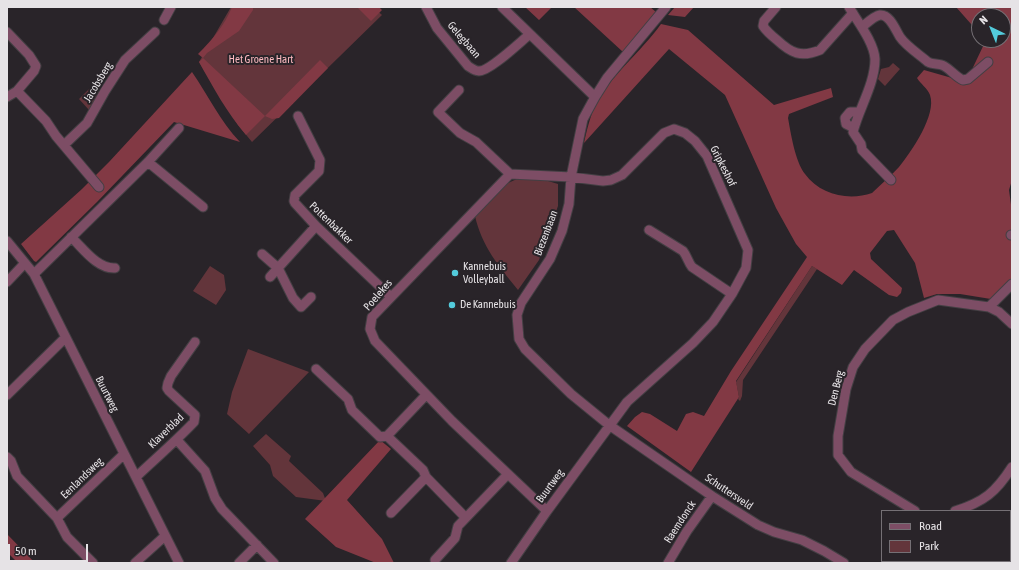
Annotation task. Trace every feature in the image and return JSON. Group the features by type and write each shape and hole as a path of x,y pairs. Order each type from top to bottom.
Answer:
{"street":[{"path":"164,20 171,7"},
{"name":"Gelegbaan","path":"426,7 437,28 468,66 474,70 480,71 489,68 530,34"},
{"path":"502,7 595,97"},
{"name":"Biezenbaan","path":"609,425 571,394 521,344 518,334 517,316 521,303 550,259 562,230 569,204 571,177 583,118 607,78 666,7"},
{"path":"776,7 764,21 763,26 766,31 786,49 803,55 812,54 820,50 851,10 862,27 875,58 872,81 859,112 853,132 861,144 862,150 892,180"},
{"path":"862,27 876,17 881,15 885,16 896,28 900,38 928,62 944,66 963,80 968,79 988,62"},
{"path":"7,32 29,55 36,66 34,72 17,91 7,97"},
{"name":"Jacobsberg","path":"64,145 87,123 125,60 155,32"},
{"path":"459,90 436,115 460,133 476,142 510,174 571,177"},
{"path":"17,91 46,121 56,136 98,187"},
{"name":"Pottenbakker","path":"298,116 320,160 319,171 296,193 294,201 297,207 391,297"},
{"path":"34,274 148,162 179,128"},
{"name":"Gripkeshof","path":"571,177 603,181 611,180 622,175 664,133 674,129 685,133 695,141 707,156 748,250 746,268 732,294 713,322 693,343 626,402 609,425"},
{"path":"148,162 202,207"},
{"name":"Poelekes","path":"510,174 372,317 370,328 375,342 426,395 547,511"},
{"path":"270,277 316,226"},
{"path":"649,230 683,251 692,267 732,294"},
{"path":"71,237 100,264 105,267 114,268"},
{"name":"Buurtweg","path":"7,241 34,274 179,563"},
{"path":"262,254 278,268 292,298 300,307 311,297"},
{"path":"7,282 25,263"},
{"path":"989,307 1012,284"},
{"name":"Den Berg","path":"914,510 850,472 838,455 838,436 843,405 846,389 853,368 865,349 893,320 908,312 938,300 989,307 999,312 1012,324"},
{"path":"7,395 65,338"},
{"name":"Klaverblad","path":"136,477 177,440 194,422 194,414 167,388 168,383 195,342"},
{"path":"316,368 348,399 352,410 377,436 380,437 387,436 426,395"},
{"name":"Schuttersveld","path":"609,425 712,496 758,525 774,532 802,540 844,563"},
{"name":"Buurtweg","path":"512,563 547,511 609,425"},
{"path":"387,436 423,470 426,477 465,517"},
{"path":"177,440 205,471 215,498 222,509 274,563"},
{"name":"Eenlandsweg","path":"58,518 124,454"},
{"path":"7,457 11,461 17,476 58,518 67,537 93,563"},
{"path":"958,510 972,506 986,498 1001,484 1012,466"},
{"path":"435,560 455,538 458,526 465,517 508,474"},
{"path":"391,513 426,477"},
{"name":"Raemdonck","path":"668,563 687,531 712,496"},
{"path":"135,563 165,536"},
{"path":"239,563 257,545"}],"green space":[{"name":"Het Groene Hart","path":"231,7 373,7 382,15 252,142 238,125 199,62"},
{"path":"893,63 900,69 885,86 878,79 881,69 889,67"},
{"path":"93,85 99,91 89,110 79,99"},
{"path":"535,177 558,184 558,206 539,260 518,290 492,256 482,237 475,216 506,184 519,178"},
{"path":"210,266 224,275 226,290 216,305 193,291"},
{"path":"812,266 817,269 743,380 742,396 740,401 738,399 739,397 736,382"},
{"path":"248,349 309,372 249,434 227,414 232,392"},
{"path":"266,434 291,456 289,461 323,493 326,501 296,497 273,476 270,465 253,446"}],"shaded area":[{"path":"232,7 253,7 253,10 239,31 207,53 203,58 198,54 218,32"},
{"path":"357,7 379,7 382,10 371,21"},
{"path":"525,7 552,7 539,20"},
{"path":"574,7 650,7 656,12 623,52"},
{"path":"675,7 694,7 685,17 668,15"},
{"path":"956,7 1012,7 1012,180 1009,190 1012,212 1012,283 997,300 960,294 937,294 924,298 915,263 894,230 887,231 870,253 871,259 902,288 901,293 897,297 889,295 854,270 842,285 812,266 736,381 739,397 691,472 627,426 642,412 650,414 677,431 686,414 693,412 704,416 731,371 807,257 796,244 776,208 725,95 669,49 584,143 590,118 596,104 618,73 661,24 688,30 774,105 831,88 833,97 789,114 788,118 794,147 805,174 819,187 845,196 863,195 872,193 893,174 922,133 930,113 931,103 928,91 917,78 924,70 966,82 982,48 1011,48 1011,8 971,8 971,24"},
{"path":"203,58 265,116 246,135 226,109 199,62"},
{"path":"320,60 328,68 279,118 272,119 265,116"},
{"path":"192,72 220,117 240,142 174,122 97,202 36,262 34,261 21,244 82,189 109,162"},
{"path":"380,440 391,449 347,500 382,539 394,563 376,563 336,547 305,519"},
{"path":"7,534 35,563 18,563 7,552"}],"place":[{"name":"Kannebuis Volleyball","path":"455,273"},
{"name":"De Kannebuis","path":"452,305"}]}
